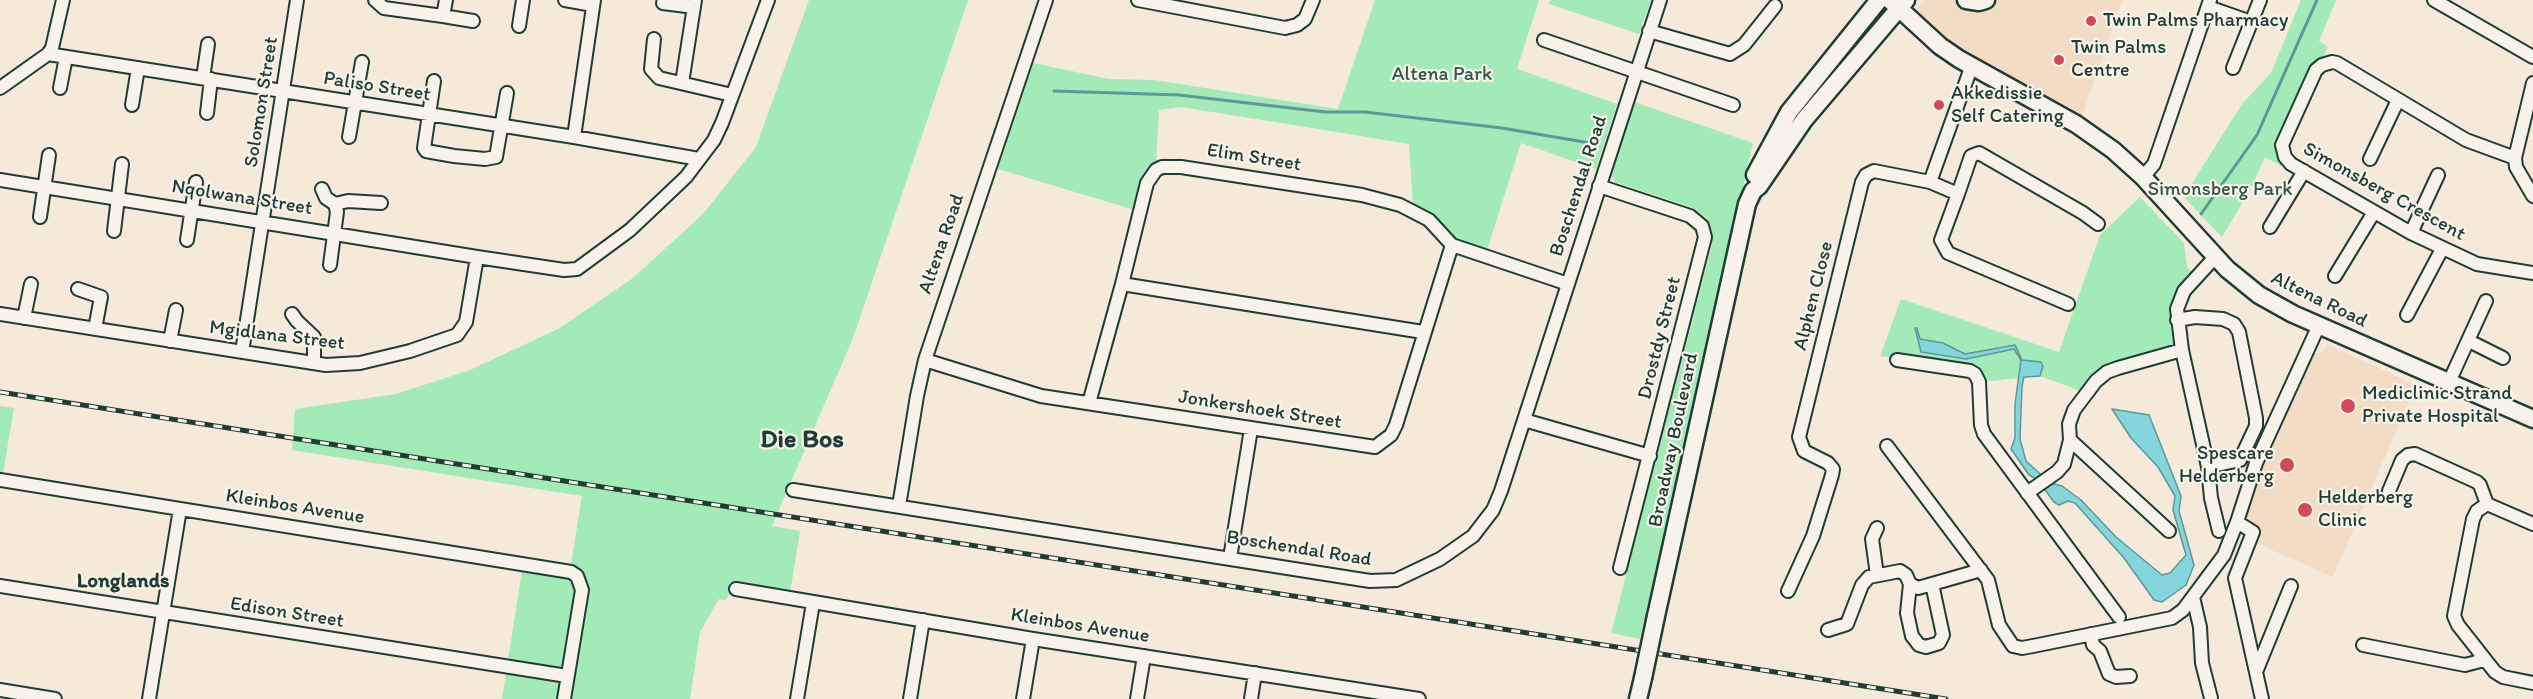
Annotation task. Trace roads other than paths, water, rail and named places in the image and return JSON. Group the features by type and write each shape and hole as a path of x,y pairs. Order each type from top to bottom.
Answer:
{"main road":[{"name":"Broadway Boulevard","path":"1638,699 1756,171 1789,112 1879,0"},
{"path":"1966,0 1979,2 1986,0"},
{"name":"Broadway Boulevard","path":"1753,191 1759,186 1804,120 1898,3"},
{"name":"Altena Road","path":"1898,3 1940,46 2086,130 2113,150 2144,177 2232,273 2259,295 2319,325 2533,419"}],"street":[{"path":"0,87 48,54 52,48 63,0"},
{"name":"Solomon Street","path":"242,352 297,0"},
{"path":"375,0 384,8 473,21"},
{"path":"443,16 446,0"},
{"path":"519,26 523,0"},
{"path":"565,0 594,2 574,137"},
{"path":"477,257 564,270 577,269 630,230 686,177 714,140 768,0"},
{"name":"Altena Road","path":"899,506 916,396 925,360 1046,0"},
{"path":"1138,0 1181,5 1289,28 1305,19 1313,0"},
{"name":"Boschendal Road","path":"793,490 1370,581 1384,582 1407,576 1450,553 1473,536 1484,524 1501,491 1660,0"},
{"path":"2233,68 2260,0"},
{"path":"2434,0 2533,57"},
{"path":"663,3 694,4 682,83"},
{"path":"2144,177 2154,164 2209,3 2251,22"},
{"path":"1649,31 1730,54 1744,45 1775,6"},
{"path":"654,39 651,69 659,78 732,94"},
{"path":"1544,40 1733,105"},
{"path":"207,113 208,44"},
{"name":"Paliso Street","path":"48,54 574,137 699,159"},
{"path":"60,88 66,57"},
{"path":"349,137 362,62"},
{"name":"Simonsberg Crescent","path":"2515,158 2466,140 2337,63 2326,63 2319,67 2282,141 2285,157 2304,171 2411,233 2442,249 2487,267 2533,273"},
{"path":"1958,194 1930,182 1972,65"},
{"path":"132,105 138,68"},
{"path":"434,81 427,114 425,150 454,156 494,159 497,155 507,93"},
{"path":"2533,83 2515,158 2516,167 2533,196"},
{"path":"2370,159 2398,100"},
{"path":"2067,304 1948,253 1941,240 1971,156 1979,153 2098,224"},
{"path":"40,216 49,155"},
{"path":"114,231 122,164"},
{"name":"Elim Street","path":"1089,403 1147,183 1156,170 1172,166 1362,195 1400,205 1429,220 1452,245 1568,284"},
{"name":"Alphen Close","path":"1788,591 1813,536 1832,475 1833,469 1828,463 1804,451 1799,437 1862,182 1866,175 1874,171 1930,182"},
{"path":"2270,227 2304,171"},
{"path":"2411,233 2438,175"},
{"name":"Nqolwana Street","path":"0,180 477,257"},
{"path":"188,240 196,182"},
{"name":"Drostdy Street","path":"1599,186 1690,216 1699,222 1705,231 1705,243 1620,568"},
{"path":"322,189 326,198 335,204 337,212 330,265"},
{"path":"335,204 348,201 381,202"},
{"path":"2335,276 2374,212"},
{"name":"Jonkershoek Street","path":"925,360 1022,392 1362,447 1375,447 1385,442 1396,425 1423,332 1452,245"},
{"path":"2407,315 2442,249"},
{"path":"2216,256 2184,291 2178,302 2177,320 2219,531"},
{"name":"Mgidlana Street","path":"0,314 339,366 410,351 457,335 466,322 477,257"},
{"path":"1122,284 1423,332"},
{"path":"24,318 31,285"},
{"path":"78,289 101,297 95,329"},
{"path":"2449,382 2486,302"},
{"path":"170,341 176,310"},
{"path":"292,314 314,337 314,363"},
{"path":"2177,320 2195,317 2229,320 2237,327 2241,342 2256,426 2240,460 2208,467"},
{"path":"1887,446 1981,570 1990,585 1999,625 2017,648 2175,617 2194,596 2224,555 2256,463 2319,325"},
{"path":"2469,341 2503,358"},
{"path":"2027,493 2064,464 2070,440 2069,423 2074,410 2085,392 2102,376 2151,358 2182,350"},
{"path":"1897,360 1970,371 1975,374 1980,382 1982,429 2119,616"},
{"path":"1524,420 1650,456"},
{"path":"1230,558 1251,429"},
{"path":"2070,440 2169,531"},
{"path":"2389,491 2402,460 2408,455 2415,454 2477,482 2487,504 2533,524"},
{"name":"Kleinbos Avenue","path":"0,480 571,572 580,582 582,590 567,676"},
{"path":"2487,504 2477,511 2473,519 2454,610 2458,625 2491,668 2503,677 2533,683"},
{"path":"149,699 180,509"},
{"path":"2237,522 2253,532 2235,578 2262,699"},
{"path":"1876,575 1872,538 1877,528"},
{"path":"1910,584 1918,588 1981,570"},
{"path":"1828,630 1847,624 1862,585 1869,577 1900,571 1906,574 1910,584 1906,613 1912,636 1922,646 1939,643 1943,635 1932,585"},
{"name":"Edison Street","path":"0,586 567,676"},
{"path":"2256,672 2291,586"},
{"name":"Kleinbos Avenue","path":"736,589 1033,639 1255,673 1365,695 1419,699"},
{"path":"2194,596 2200,627 2202,663 2211,698"},
{"path":"797,699 813,603"},
{"path":"910,699 923,620"},
{"path":"2091,634 2093,645 2100,651 2109,674 2116,677 2130,676"},
{"path":"1023,699 1033,639"},
{"path":"2364,645 2465,665 2484,660"},
{"path":"1137,699 1144,656"},
{"path":"1251,699 1255,673"},
{"path":"564,699 567,676"},
{"path":"0,690 55,699"}],"water":[{"path":"1915,328 1917,328 1920,339 1943,343 1965,354 2015,345 2022,360 2041,362 2043,366 2040,376 2024,377 2022,386 2020,439 2026,461 2050,483 2062,486 2081,500 2116,537 2162,575 2170,573 2186,555 2173,510 2175,496 2158,467 2131,438 2112,409 2149,415 2181,496 2179,511 2194,565 2186,585 2162,602 2154,600 2124,558 2075,503 2068,501 2059,505 2054,502 2038,480 2029,475 2011,449 2015,438 2015,404 2021,360 2014,349 1966,359 1921,352"}],"waterway":[{"path":"2201,214 2257,135 2317,0"},
{"path":"1054,91 1179,95 1325,112 1365,112 1502,128 1590,143"}],"railway":[{"path":"0,392 1946,699"}],"place":[{"name":"Twin Palms Pharmacy","path":"2091,21"},
{"name":"Twin Palms Centre","path":"2059,60"},
{"name":"Akkedissie Self Catering","path":"1939,105"},
{"name":"Mediclinic Strand Private Hospital","path":"2348,406"},
{"name":"Spescare Helderberg","path":"2287,465"},
{"name":"Helderberg Clinic","path":"2305,510"}],"district":[{"name":"Die Bos","path":"802,440"},
{"name":"Longlands","path":"123,582"}],"park label":[{"name":"Altena Park","path":"1442,75"},
{"name":"Simonsberg Park","path":"2220,190"}]}
